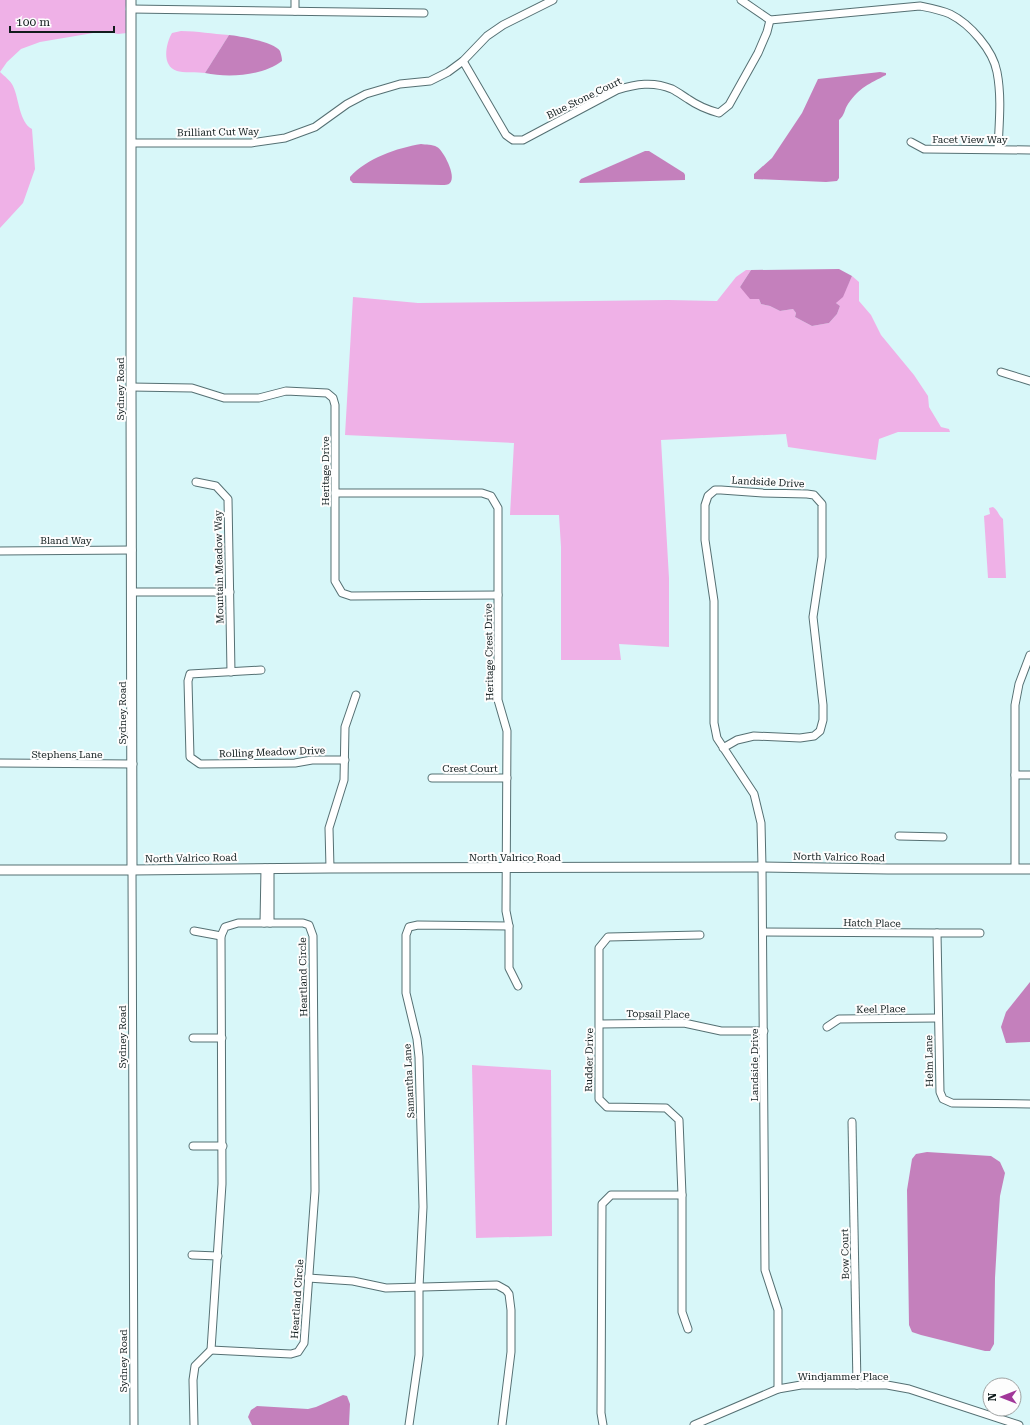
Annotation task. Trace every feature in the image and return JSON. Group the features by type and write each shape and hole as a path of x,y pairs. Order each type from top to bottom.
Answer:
{"street":[{"path":"295,0 295,11"},
{"name":"Brilliant Cut Way","path":"131,143 251,143 285,138 315,127 347,104 366,94 400,84 430,81 448,72 463,61 487,36 553,0"},
{"path":"741,0 770,20 920,6 936,9 960,20 980,39 993,59 997,71 1000,93 998,149"},
{"path":"131,5 295,11 424,13"},
{"name":"Sydney Road","path":"131,5 134,1425"},
{"name":"Blue Stone Court","path":"463,61 506,135 513,140 522,140 617,90 634,85 651,84 672,90 703,108 719,113 728,105 758,53 767,32 770,20"},
{"name":"Facet View Way","path":"911,142 924,149 1030,150"},
{"path":"1000,372 1030,381"},
{"name":"Heritage Drive","path":"131,387 192,388 224,398 259,398 286,391 327,393 333,398 335,405 335,581 342,593 351,596 498,596"},
{"name":"Mountain Meadow Way","path":"196,482 216,486 228,499 231,672"},
{"name":"Landside Drive","path":"723,748 737,740 754,736 800,738 814,736 820,731 823,720 823,705 813,618 822,557 822,504 814,495 715,490 708,496 705,505 705,540 714,600 714,723 717,738 723,748 754,794 761,823 765,1270 778,1310 778,1389"},
{"name":"Heritage Crest Drive","path":"335,493 482,493 491,496 498,508 498,700 507,731 506,911 508,926 509,968 518,986"},
{"name":"Bland Way","path":"0,551 132,550"},
{"path":"132,592 230,592"},
{"path":"1015,869 1015,705 1019,684 1030,655"},
{"name":"Rolling Meadow Drive","path":"261,670 190,674 188,681 190,757 200,764 295,763 312,760 345,760"},
{"path":"330,868 329,828 344,780 345,728 356,695"},
{"name":"Stephens Lane","path":"0,763 133,764"},
{"path":"1015,774 1030,774"},
{"name":"Crest Court","path":"432,778 507,778"},
{"path":"899,836 943,837"},
{"name":"North Valrico Road","path":"0,870 762,867 1030,869"},
{"path":"267,923 268,868"},
{"name":"Heartland Circle","path":"211,1350 291,1354 298,1352 304,1343 315,1191 313,936 309,925 303,923 238,922 225,927 221,936"},
{"name":"Samantha Lane","path":"409,1425 419,1355 419,1287 423,1207 420,1057 406,993 406,935 408,927 418,925 508,926"},
{"path":"194,931 221,936 223,1146 218,1256 211,1350 195,1366 193,1380 194,1425"},
{"name":"Hatch Place","path":"763,932 980,933"},
{"name":"Helm Lane","path":"937,933 940,1092 943,1099 952,1103 1030,1104"},
{"name":"Rudder Drive","path":"688,1329 682,1312 682,1195 679,1120 666,1108 607,1107 599,1099 599,948 608,937 700,935"},
{"name":"Keel Place","path":"827,1027 839,1019 938,1018"},
{"name":"Topsail Place","path":"600,1024 684,1023 721,1031 764,1031"},
{"path":"193,1038 222,1038"},
{"name":"Bow Court","path":"852,1122 857,1385"},
{"path":"193,1146 223,1146"},
{"path":"602,1425 602,1204 611,1195 682,1195"},
{"path":"192,1255 218,1256"},
{"path":"308,1278 353,1281 386,1288 497,1285 506,1290 511,1310 511,1352 502,1425"},
{"name":"Windjammer Place","path":"695,1425 778,1389 801,1385 887,1385 909,1389 1019,1425"}],"shaded area":[{"path":"0,0 127,0 125,10 127,11 127,33 118,34 105,31 40,42 21,49 7,62 0,72"},
{"path":"181,31 229,35 205,73 179,72 172,68 169,64 166,54 168,42 172,33"},
{"path":"229,35 256,40 271,45 280,51 282,61 265,70 255,73 214,75 205,73"},
{"path":"0,72 12,84 24,121 32,129 35,169 23,203 0,228"},
{"path":"880,72 886,73 886,75 865,86 848,104 839,120 839,178 837,181 826,182 754,179 754,174 772,158 802,113 818,79"},
{"path":"421,144 435,146 443,153 451,169 452,180 449,184 353,183 350,180 350,177 357,170 374,159 392,151"},
{"path":"645,151 649,151 684,173 685,180 579,182 581,179"},
{"path":"839,269 852,276 843,297 836,303 840,306 837,314 829,323 812,326 795,317 796,313 793,309 780,311 770,306 761,304 759,299 750,299 740,287 751,270"},
{"path":"746,270 751,270 740,287 759,299 761,304 770,306 780,311 793,309 796,313 795,317 812,326 829,323 837,314 840,306 836,303 846,289 852,276 859,282 859,301 871,315 881,335 914,375 928,396 929,407 941,427 949,429 950,432 898,432 879,439 876,460 788,447 786,434 661,440 669,578 669,647 619,644 621,660 561,660 561,547 559,515 510,515 514,443 345,435 353,297 418,303 668,300 717,301 736,277"},
{"path":"993,507 1003,519 1006,578 988,578 984,516 990,514 989,508"},
{"path":"1030,982 1030,1042 1006,1043 1001,1027 1006,1012"},
{"path":"472,1065 551,1070 552,1236 476,1238"},
{"path":"927,1152 991,1156 1000,1162 1005,1173 1000,1196 998,1225 995,1278 994,1344 990,1351 921,1335 912,1332 909,1325 907,1190 912,1159 916,1154"},
{"path":"343,1395 347,1396 350,1404 349,1425 252,1425 248,1417 251,1410 257,1406 308,1409"}]}
